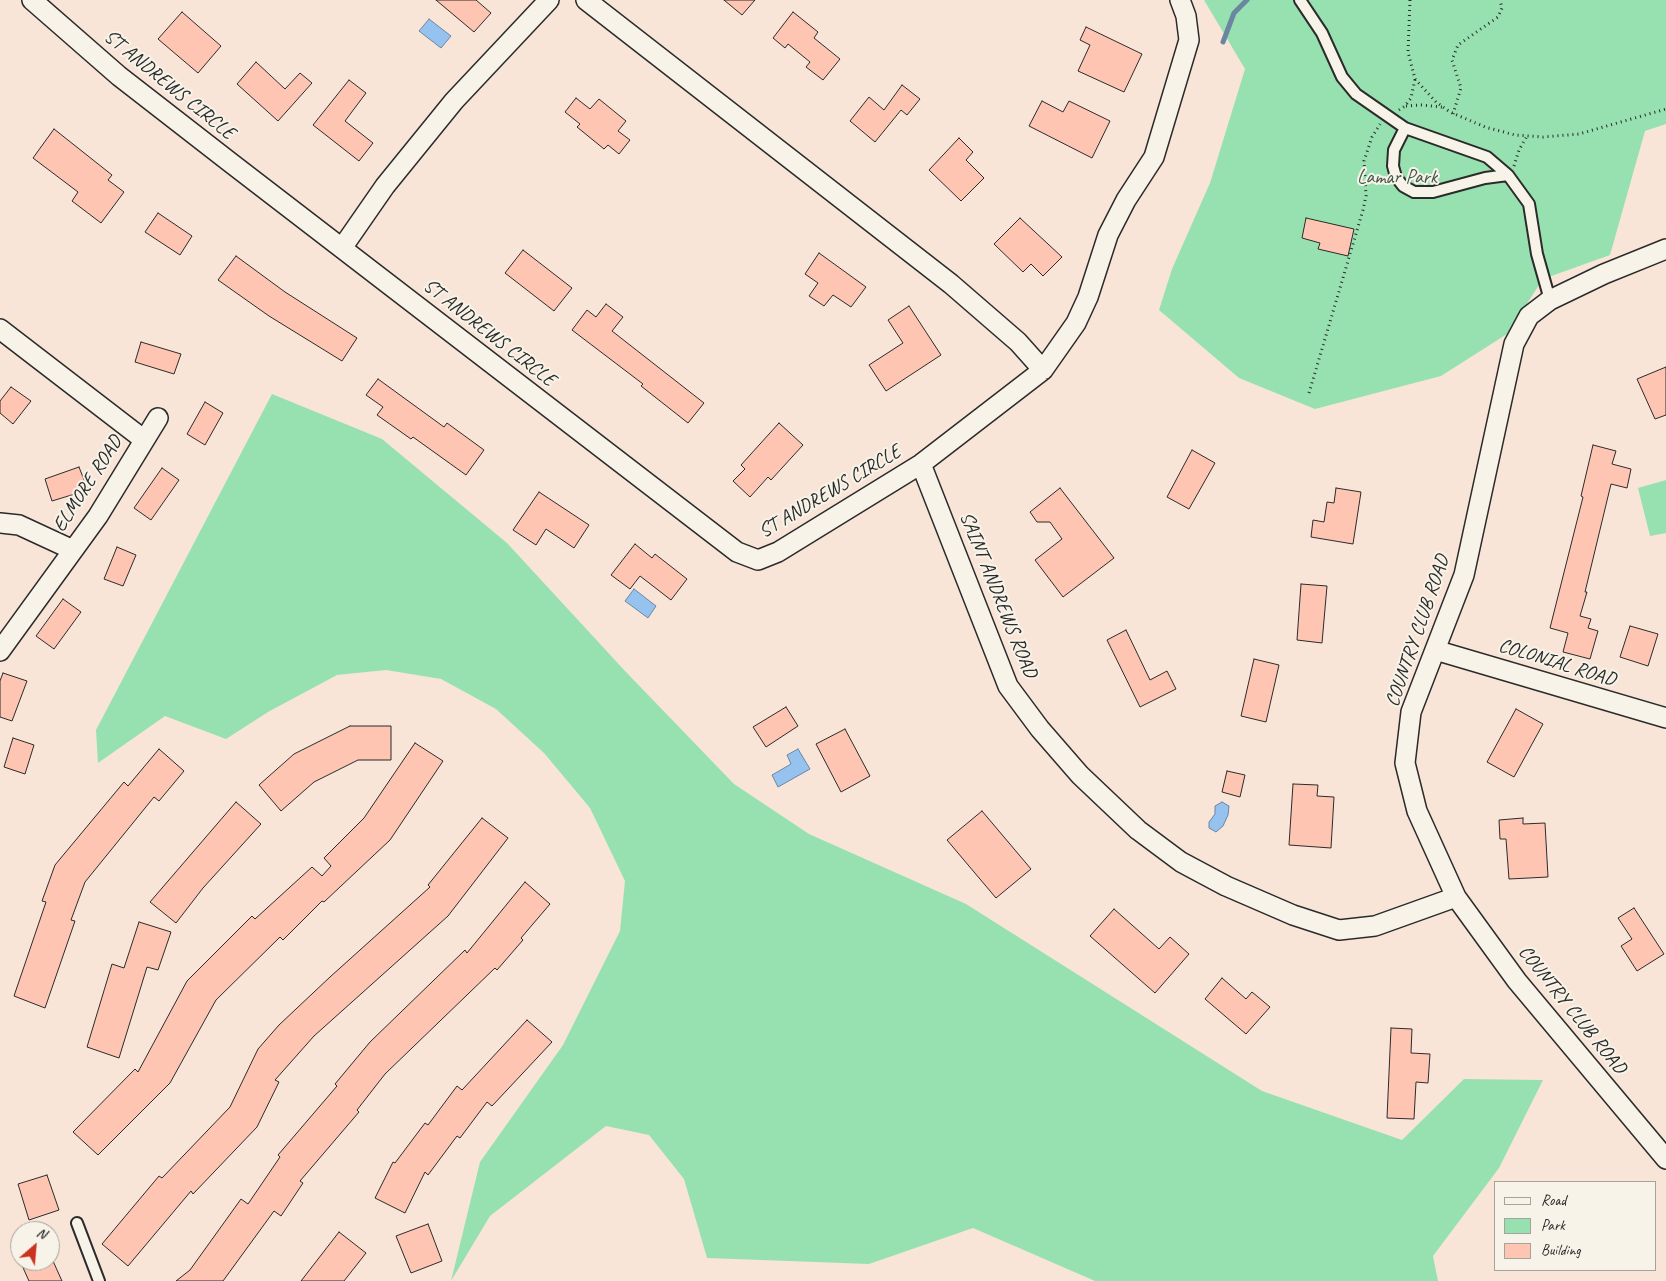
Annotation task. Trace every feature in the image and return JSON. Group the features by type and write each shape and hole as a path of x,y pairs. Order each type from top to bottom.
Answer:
{"street":[{"name":"ST ANDREWS CIRCLE","path":"32,0 126,82 737,552 758,560 778,552 921,464 1043,370 1076,323 1088,297 1108,235 1126,200 1154,157 1189,40 1186,16 1180,0"},
{"path":"342,248 385,186 454,101 550,0"},
{"path":"586,0 952,284 1018,342 1043,370"},
{"name":"COUNTRY CLUB ROAD","path":"1666,249 1604,274 1550,300 1530,316 1514,344 1464,575 1411,712 1405,763 1417,811 1456,898 1517,981 1666,1159"},
{"name":"ELMORE ROAD","path":"0,329 144,439 98,516 0,651"},
{"path":"144,439 158,418"},
{"name":"SAINT ANDREWS ROAD","path":"921,464 1008,686 1040,729 1080,775 1138,830 1182,862 1226,886 1293,915 1339,930 1375,926 1456,898"},
{"path":"0,523 19,525 73,550"},
{"name":"COLONIAL ROAD","path":"1436,650 1666,718"}],"lane":[{"path":"1300,0 1322,33 1342,77 1356,94 1405,128 1488,157 1508,174 1530,204 1537,254 1550,300"},
{"path":"1405,128 1394,150 1393,166 1396,177 1403,186 1414,192 1433,192 1508,174"},
{"path":"77,1223 99,1281"}],"path":[{"path":"1405,106 1414,88 1415,79 1408,52 1410,0"},
{"path":"1453,114 1461,88 1452,60 1458,45 1498,16 1502,8 1500,0"},
{"path":"1415,79 1443,107 1453,114 1485,127 1543,138 1579,134 1666,110"},
{"path":"1309,393 1363,210 1366,196 1364,161 1377,127 1388,116 1405,106 1443,107"},
{"path":"1508,174 1527,136"}],"green space":[{"name":"Lamar Park","path":"1204,0 1666,0 1666,124 1645,131 1610,255 1543,279 1507,334 1441,376 1315,409 1239,378 1159,310 1172,269 1210,183 1245,69"},
{"path":"272,394 382,439 507,543 625,671 734,784 809,834 966,904 1262,1091 1402,1140 1464,1079 1543,1080 1499,1168 1433,1256 1438,1281 1095,1281 973,1228 869,1264 707,1258 684,1179 649,1135 606,1126 490,1216 451,1281 480,1162 563,1045 620,931 625,881 590,808 544,753 496,709 441,679 386,670 337,675 268,712 226,739 165,716 98,763 96,730"},
{"path":"1666,480 1666,533 1650,536 1638,488"}],"water":[{"path":"429,19 451,36 441,48 419,31"},
{"path":"634,589 656,606 648,618 625,601"},
{"path":"798,749 810,769 778,787 772,775 791,764 787,755"},
{"path":"1222,802 1229,806 1228,815 1223,826 1216,832 1209,828 1209,822 1215,814 1215,806"}],"building":[{"path":"436,0 476,0 491,13 474,32"},
{"path":"724,0 755,0 742,15"},
{"path":"182,12 221,46 198,73 158,39"},
{"path":"793,12 818,32 814,38 840,59 823,80 806,67 810,62 788,44 785,48 773,38"},
{"path":"1086,27 1142,54 1124,92 1078,71 1090,45 1080,40"},
{"path":"256,62 285,89 300,73 312,83 278,121 237,84"},
{"path":"349,80 366,93 345,121 373,143 359,161 313,125"},
{"path":"902,85 920,99 907,115 901,110 875,142 850,121 869,97 884,110"},
{"path":"576,98 590,109 599,99 626,121 618,131 630,140 619,154 608,145 604,149 577,127 580,124 565,112"},
{"path":"1042,101 1063,112 1069,101 1110,121 1092,158 1029,126"},
{"path":"54,129 112,175 108,180 124,192 101,223 72,201 78,192 33,158"},
{"path":"959,138 973,152 966,160 984,178 961,201 929,170"},
{"path":"158,213 192,236 180,255 145,232"},
{"path":"1020,218 1062,257 1043,276 1031,264 1023,272 994,244"},
{"path":"1306,218 1354,229 1348,256 1318,249 1320,243 1302,238"},
{"path":"523,250 572,288 554,311 505,273"},
{"path":"819,253 866,287 851,307 833,295 824,306 809,296 818,283 805,274"},
{"path":"236,256 285,292 357,338 342,361 269,316 218,280"},
{"path":"606,304 623,317 612,331 704,403 688,423 641,386 643,384 572,330 587,310 596,317"},
{"path":"909,306 941,355 886,391 869,365 903,343 888,320"},
{"path":"141,342 181,354 174,374 135,362"},
{"path":"1666,367 1666,415 1655,419 1637,379"},
{"path":"378,379 444,427 447,423 484,450 466,475 413,437 411,439 377,415 383,407 366,395"},
{"path":"11,387 31,401 13,424 0,413 0,401"},
{"path":"205,402 223,413 205,445 187,434"},
{"path":"779,423 803,445 771,480 768,477 750,497 733,481 745,469 741,465"},
{"path":"1593,445 1616,451 1612,464 1631,469 1627,488 1611,484 1585,592 1587,592 1580,616 1591,619 1588,628 1598,631 1590,659 1563,652 1568,633 1550,628 1583,497 1581,496"},
{"path":"1192,450 1215,463 1189,509 1167,497"},
{"path":"79,467 88,490 52,501 45,479"},
{"path":"162,468 179,480 151,520 134,508"},
{"path":"1060,488 1114,558 1063,597 1035,560 1062,539 1050,522 1037,522 1030,512"},
{"path":"1336,488 1361,492 1353,544 1311,537 1313,520 1324,522 1327,502 1334,503"},
{"path":"539,492 589,525 574,548 546,529 536,545 513,530"},
{"path":"635,544 652,558 655,554 687,579 671,600 640,576 630,589 611,575"},
{"path":"117,547 136,555 123,586 104,579"},
{"path":"1301,584 1327,586 1322,643 1297,640"},
{"path":"63,599 81,612 54,649 36,636"},
{"path":"1630,626 1658,634 1648,666 1620,657"},
{"path":"1126,630 1150,680 1167,671 1176,689 1140,707 1107,640"},
{"path":"1254,659 1279,665 1266,722 1241,716"},
{"path":"3,673 27,681 12,721 0,717 0,681"},
{"path":"786,707 798,726 766,747 753,727"},
{"path":"1516,709 1543,724 1514,777 1487,762"},
{"path":"350,726 391,726 391,760 358,760 314,782 281,811 259,785 294,754"},
{"path":"845,729 870,776 841,792 816,744"},
{"path":"13,738 34,745 25,774 4,767"},
{"path":"415,743 443,761 390,840 324,902 322,901 283,940 280,937 216,1000 170,1083 98,1155 73,1132 135,1069 138,1072 187,981 252,916 255,919 312,867 322,876 331,866 324,858 364,818"},
{"path":"159,749 184,771 159,801 154,797 85,882 71,920 75,921 45,1008 14,996 46,902 42,901 55,865 124,782 128,786"},
{"path":"1227,771 1245,775 1240,797 1222,792"},
{"path":"1293,784 1318,785 1317,796 1334,797 1331,848 1289,845"},
{"path":"236,802 261,824 203,888 176,923 150,902"},
{"path":"982,811 1031,869 996,898 947,840"},
{"path":"482,818 508,838 448,916 314,1036 275,1080 279,1082 257,1127 193,1194 191,1191 128,1266 102,1244 159,1176 162,1178 230,1107 258,1049 279,1025 430,887 428,885"},
{"path":"1523,818 1523,824 1545,823 1548,877 1509,879 1506,839 1500,839 1499,820"},
{"path":"525,882 550,904 497,970 495,968 385,1074 357,1110 359,1112 300,1181 303,1183 281,1216 274,1211 223,1281 176,1281 190,1270 241,1199 248,1204 280,1157 278,1155 337,1086 335,1084 370,1042 465,950 467,953"},
{"path":"1634,908 1664,954 1637,971 1621,946 1632,939 1618,918"},
{"path":"1114,909 1159,949 1170,937 1189,954 1155,993 1090,936"},
{"path":"139,922 171,932 158,970 147,967 119,1058 87,1047 112,964 124,968"},
{"path":"1222,978 1246,999 1252,992 1270,1007 1246,1034 1205,999"},
{"path":"527,1020 552,1042 492,1106 487,1102 460,1138 457,1136 428,1175 425,1172 405,1213 375,1198 393,1162 395,1163 425,1123 428,1125 457,1086 462,1090"},
{"path":"1391,1028 1412,1029 1411,1053 1430,1054 1428,1083 1416,1082 1414,1119 1387,1118"},
{"path":"47,1175 59,1210 29,1220 18,1184"},
{"path":"428,1224 442,1261 411,1273 396,1236"},
{"path":"339,1232 366,1253 344,1281 301,1281"},
{"path":"24,1271 58,1271 62,1281 29,1281"}],"waterway":[{"path":"1223,42 1234,13 1247,0"}]}
